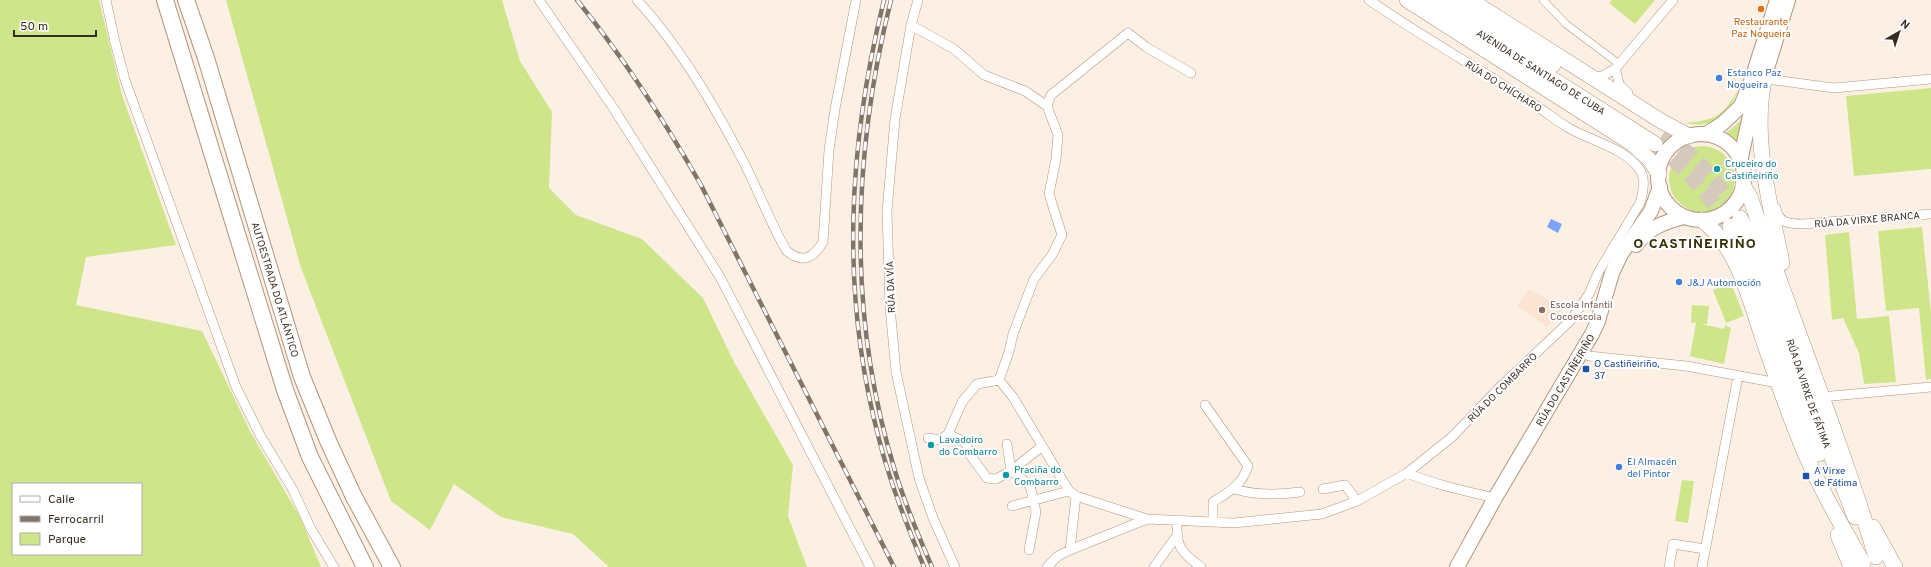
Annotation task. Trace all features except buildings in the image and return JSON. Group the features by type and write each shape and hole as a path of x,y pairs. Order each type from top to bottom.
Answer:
{"highway":[{"name":"AUTOESTRADA DO ATLÁNTICO","path":"164,0 285,390 310,457 366,567"},
{"name":"AUTOESTRADA DO ATLÁNTICO","path":"186,0 206,58 302,377 350,490 392,567"},
{"path":"1407,0 1631,144 1650,160 1659,181"},
{"name":"AVENIDA DE SANTIAGO DE CUBA","path":"1428,0 1659,139 1450,0"},
{"path":"1470,0 1661,121 1698,134"},
{"path":"1766,75 1761,119 1763,168 1769,206 1780,250 1793,315"},
{"path":"1744,185 1750,197 1853,484 1870,561"},
{"path":"1702,220 1715,230 1732,256 1746,288 1798,437 1824,494 1870,561 1895,567"},
{"name":"RÚA DA VIRXE DE FÁTIMA","path":"1735,222 1743,249 1803,415 1870,561"},
{"path":"1870,561 1900,563 1907,567"}],"main road":[{"name":"RÚA DO CASTIÑEIRIÑO","path":"1457,567 1592,334 1598,321 1612,273 1621,254 1651,211 1659,181 1663,157 1673,144 1722,124 1741,106 1752,79 1777,0"},
{"path":"1740,162 1752,106 1766,75 1788,0"},
{"path":"1698,134 1717,137 1735,150 1740,162 1744,185"},
{"path":"1659,181 1666,201 1676,212 1684,217"},
{"name":"RÚA DO CASTIÑEIRIÑO","path":"1467,567 1589,356 1604,327 1617,286 1633,248 1644,234 1668,221 1684,217 1711,220 1726,213 1738,201 1744,185"},
{"path":"1476,552 1477,542 1493,506 1514,484"}],"street":[{"path":"106,0 125,80 236,387 260,435 293,490 311,528 334,567"},
{"path":"539,0 614,109 720,277 870,567"},
{"path":"637,0 663,31 716,110 742,158 786,250 798,258 804,259 818,251 823,242 828,150 856,0"},
{"name":"RÚA DA VÍA","path":"918,0 895,119 887,211 890,307 896,372 919,478 933,518 955,567"},
{"name":"RÚA DO CHÍCHARO","path":"1369,0 1414,31 1529,101 1568,128 1622,154 1639,169 1642,177 1643,191 1640,203 1599,271 1589,294"},
{"path":"1543,0 1566,24 1617,66 1620,86 1626,92 1698,134"},
{"path":"1591,77 1602,76 1617,66 1673,0"},
{"path":"912,25 954,49 984,75 1025,91 1047,106 1058,136 1056,159 1049,194 1062,235 1052,255 1034,279 1016,327 1010,352 999,380"},
{"path":"1047,106 1051,96 1128,33 1146,47 1191,73"},
{"path":"1766,75 1774,80 1834,88 1931,79"},
{"name":"RÚA DA VIRXE BRANCA","path":"1761,141 1768,154 1777,212 1780,219 1785,222 1803,224"},
{"name":"RÚA DA VIRXE BRANCA","path":"1780,250 1782,234 1787,228 1803,224 1931,214"},
{"name":"RÚA DO COMBARRO","path":"1047,567 1058,556 1070,550 1147,519 1234,523 1322,514 1357,501 1407,472 1452,437 1499,388 1570,321 1589,294"},
{"path":"1589,356 1686,366 1778,383"},
{"path":"1702,567 1738,376"},
{"path":"928,438 940,440 948,434 962,402 977,384 999,380"},
{"path":"999,380 1013,397 1041,447 1072,493 1070,550"},
{"path":"1821,397 1931,387"},
{"path":"1205,405 1248,466 1245,475 1234,489 1213,502 1213,522"},
{"path":"948,434 963,441 967,445 970,455 987,478 996,479 1011,471 1041,447"},
{"path":"1007,444 1011,471 1030,485 1032,501 1036,512 1029,550"},
{"path":"1407,472 1425,481 1476,495 1493,506"},
{"path":"1323,489 1345,485 1357,501"},
{"path":"1234,489 1251,492 1287,494 1300,492"},
{"path":"1012,506 1072,493 1147,519"},
{"path":"1476,495 1493,506"},
{"path":"1177,520 1176,537 1180,548 1200,567"},
{"path":"1154,567 1176,537"},
{"path":"1669,567 1673,544 1705,549"}],"shaded area":[{"name":"Escola Infantil Cocoescola","path":"1529,289 1564,308 1547,327 1517,306"}],"green space":[{"path":"0,0 99,0 122,95 176,245 86,257 76,305 202,331 250,431 301,519 321,567 0,567"},
{"path":"226,0 502,0 520,61 552,112 549,188 576,215 642,239 703,298 734,362 793,465 788,516 807,567 609,567 573,534 501,517 454,484 430,530 391,501 301,268"},
{"path":"1612,0 1655,0 1635,24 1609,3"},
{"path":"1740,87 1726,112 1713,122 1695,125 1684,123 1712,118 1724,110"},
{"path":"1931,88 1931,169 1854,176 1846,96"},
{"path":"1747,113 1739,142 1726,133"},
{"path":"1696,146 1708,146 1720,151 1730,161 1735,173 1733,192 1720,207 1708,212 1696,212 1684,207 1674,197 1669,185 1669,173 1674,161 1684,151"},
{"path":"1922,227 1931,313 1931,379 1926,380 1919,308 1886,311 1878,231"},
{"path":"1849,232 1857,319 1889,316 1896,382 1864,384 1859,353 1843,318 1832,320 1825,235"},
{"path":"1731,283 1744,316 1726,323 1713,290"},
{"path":"1692,305 1709,306 1707,324 1701,324 1724,329 1725,325 1731,328 1724,364 1690,356 1696,323 1691,322"},
{"path":"1682,480 1694,481 1688,523 1675,521"}],"water":[{"path":"1551,219 1562,224 1558,233 1547,227"}],"tunnel":[{"path":"1663,134 1687,152 1707,172 1724,193 1740,218"},
{"path":"1655,144 1687,172 1713,202 1730,226"}],"railway":[{"path":"577,0 611,44 643,90 701,185 894,567"},
{"path":"884,0 872,55 856,164 853,219 854,274 858,329 867,384 879,439 905,520 924,567"},
{"path":"891,0 878,59 868,118 862,177 860,236 862,295 869,354 879,412 899,483 932,567"}],"place":[{"name":"Restaurante Paz Nogueira","path":"1761,9"},
{"name":"Estanco Paz Nogueira","path":"1719,78"},
{"name":"Cruceiro do Castiñeiriño","path":"1717,169"},
{"name":"J&J Automoción","path":"1679,282"},
{"name":"Escola Infantil Cocoescola","path":"1542,310"},
{"name":"O Castiñeiriño, 37","path":"1586,369"},
{"name":"Lavadoiro do Combarro","path":"931,445"},
{"name":"El Almacén del Pintor","path":"1619,467"},
{"name":"Praciña do Combarro","path":"1006,475"},
{"name":"A Virxe de Fátima","path":"1806,476"}],"district":[{"name":"O CASTIÑEIRIÑO","path":"1695,243"}]}
